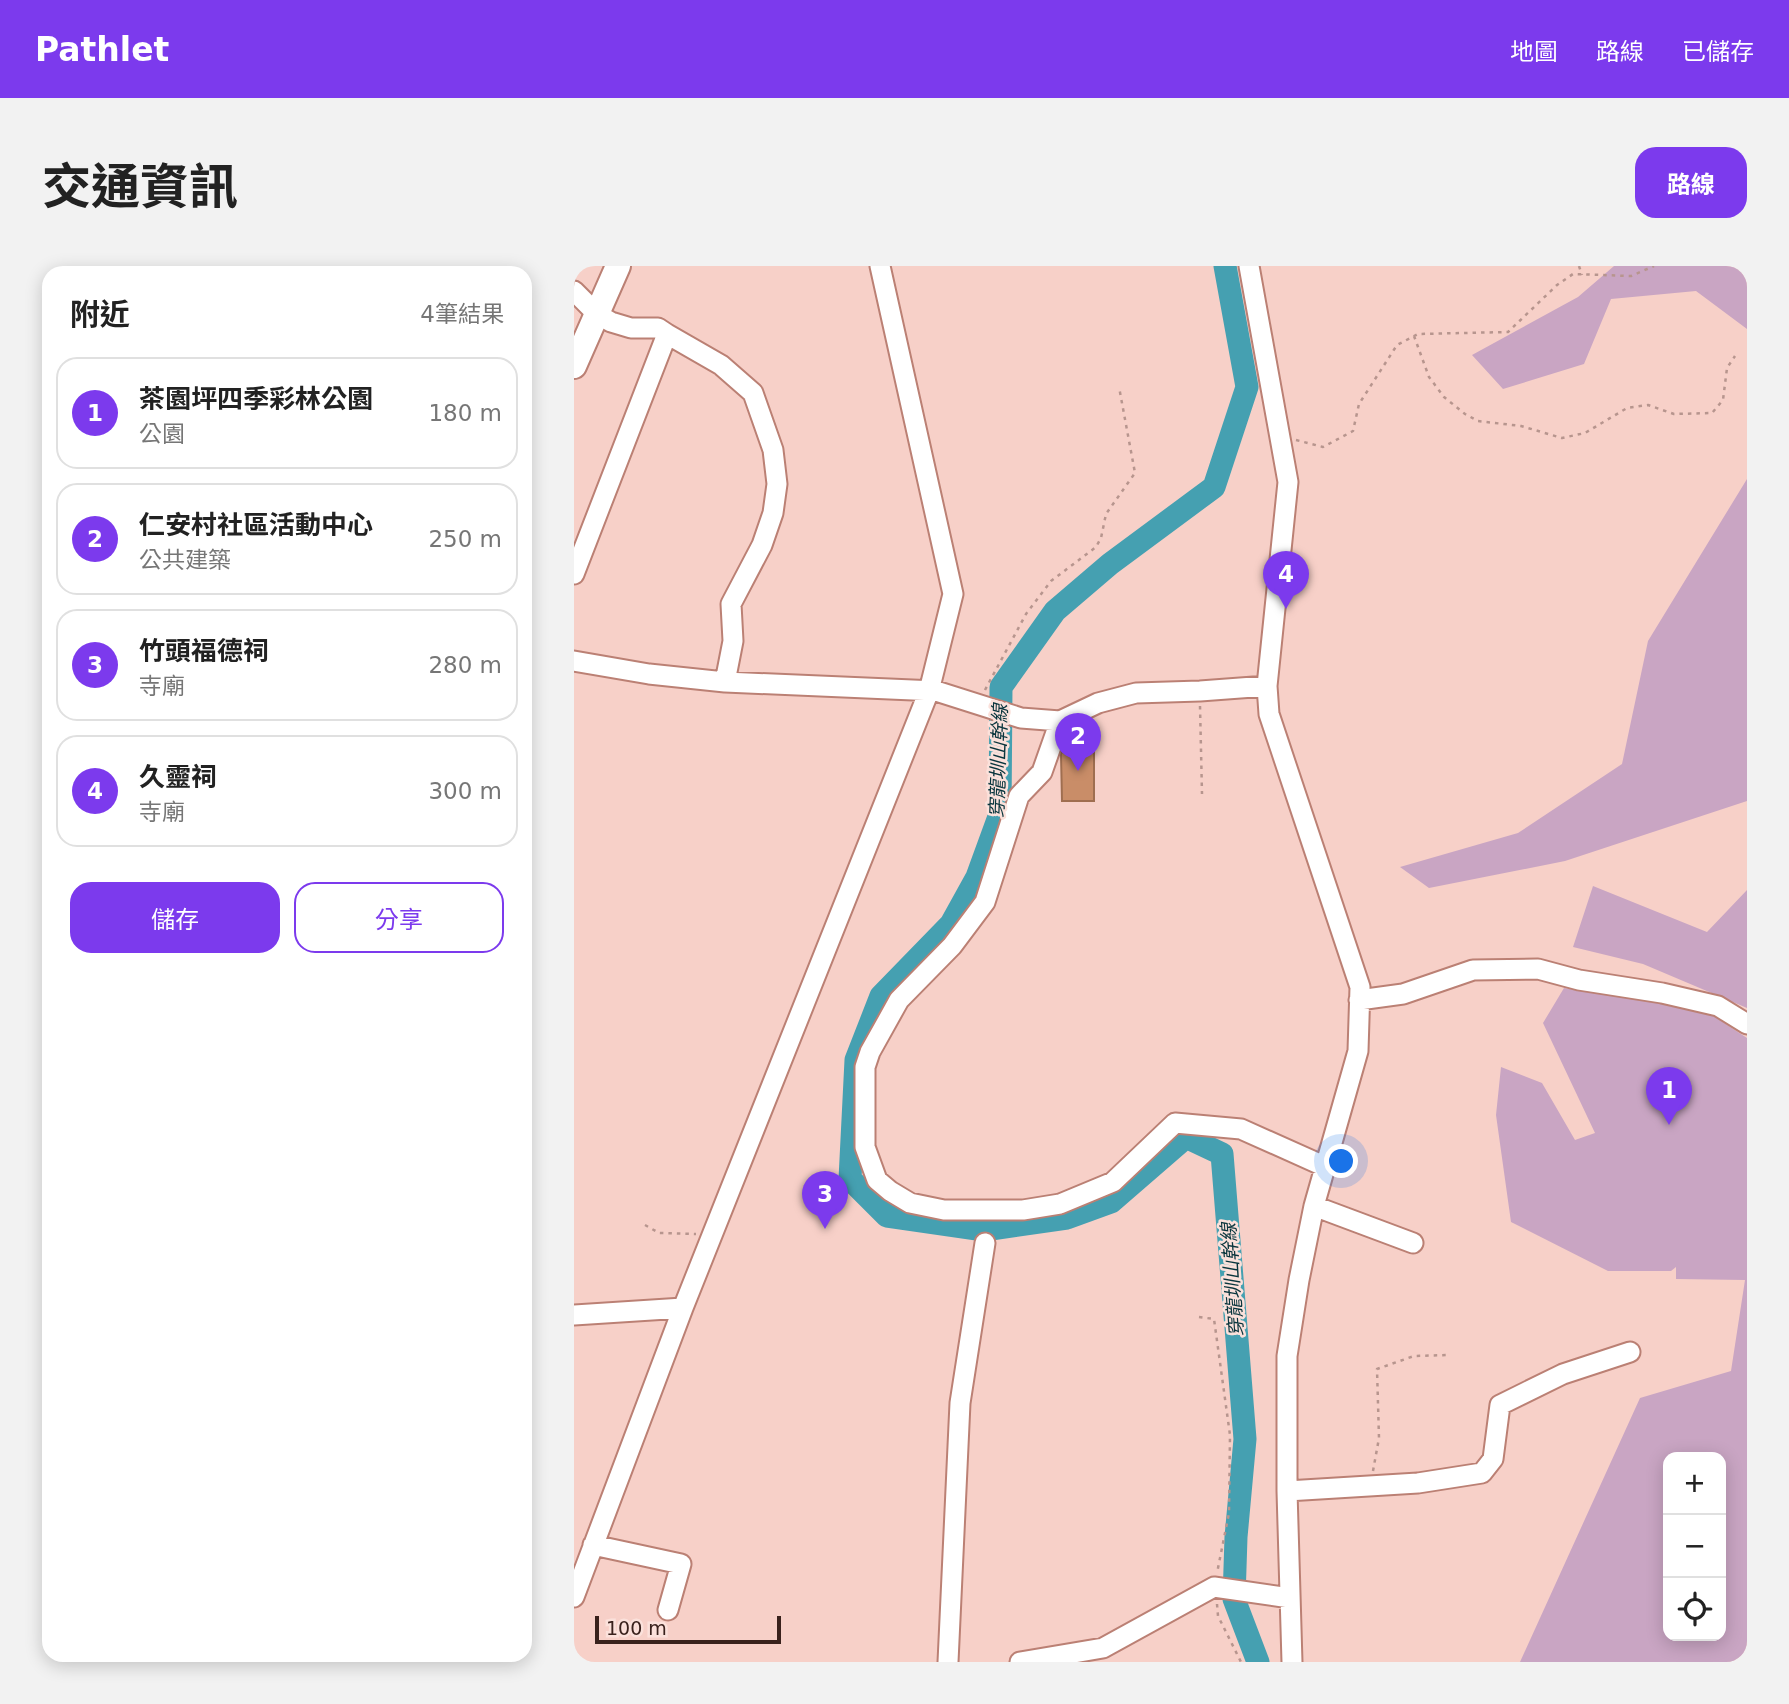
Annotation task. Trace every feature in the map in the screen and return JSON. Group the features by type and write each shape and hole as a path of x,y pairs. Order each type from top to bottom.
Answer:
{"main road":[{"path":"574,366 618,266"}],"street":[{"path":"574,1597 683,1308 929,691 953,594 880,266"},
{"path":"1249,266 1287,482 1267,686 1269,714 1360,987 1358,1051 1314,1206 1287,1356 1287,1491 1292,1662"},
{"path":"574,291 597,314 611,322 631,328 658,328 721,365 753,393 773,450 777,484 773,513 762,545 731,604 733,641 725,682"},
{"path":"574,574 667,334"},
{"path":"574,661 649,674 725,682 929,691 1021,718 1060,721 1098,703 1136,693 1267,686"},
{"path":"1060,721 1042,772 1019,796 985,902 951,946 899,1000 870,1052 865,1067 865,1147 877,1180 910,1203 944,1210 1023,1210 1060,1204 1113,1182 1175,1124 1241,1129 1326,1167"},
{"path":"1359,1000 1403,994 1473,970 1538,969 1579,980 1662,993 1718,1006 1747,1024"},
{"path":"1314,1206 1413,1243"},
{"path":"948,1662 960,1403 985,1243"},
{"path":"574,1315 683,1308"},
{"path":"1287,1491 1418,1483 1482,1473 1493,1458 1500,1405 1563,1374 1630,1352"},
{"path":"593,1545 681,1564 668,1610"},
{"path":"1020,1662 1104,1648 1217,1586 1290,1598"}],"path":[{"path":"1579,266 1582,275"},
{"path":"1279,436 1323,447 1353,431 1359,404 1389,356 1397,345 1418,334 1508,332 1557,285 1573,274 1631,276 1654,266"},
{"path":"1414,336 1429,377 1444,397 1465,414 1478,421 1521,426 1562,438 1585,433 1628,408 1648,405 1674,414 1712,413 1723,400 1727,368 1735,356"},
{"path":"982,707 1026,614 1051,581 1096,547 1101,538 1106,514 1135,473 1119,387"},
{"path":"1200,691 1202,794"},
{"path":"645,1225 659,1233 713,1235"},
{"path":"1199,1317 1214,1319 1230,1435 1229,1513 1217,1586 1218,1616 1241,1662"},
{"path":"1371,1485 1379,1438 1377,1369 1414,1356 1447,1355"}],"shaded area":[{"path":"1614,266 1747,266 1747,329 1696,291 1611,299 1584,364 1503,389 1472,355 1578,297"},
{"path":"1747,479 1747,801 1565,861 1429,888 1400,867 1518,833 1622,764 1648,641"},
{"path":"1593,886 1707,932 1747,890 1747,1008 1643,964 1573,947"},
{"path":"1564,988 1706,1011 1747,1038 1747,1662 1520,1662 1640,1398 1731,1371 1745,1280 1676,1279 1676,1267 1671,1271 1608,1271 1511,1222 1496,1115 1501,1067 1542,1083 1575,1140 1595,1133 1543,1023"}],"building":[{"path":"1066,742 1094,742 1094,801 1062,801 1061,754"}],"waterway":[{"name":"穿龍圳山幹線","path":"1225,266 1247,387 1214,487 1110,564 1055,611 1001,687 1000,814 977,877 951,924 881,996 856,1060 850,1179 887,1216 984,1230 1067,1218 1111,1202 1186,1137 1222,1154 1245,1439 1236,1537 1234,1599 1258,1662"}],"place":[{"name":"久靈祠","path":"1286,609"},
{"name":"仁安村社區活動中心","path":"1078,771"},
{"name":"茶園坪四季彩林公園","path":"1669,1125"},
{"name":"竹頭福德祠","path":"825,1229"}]}
